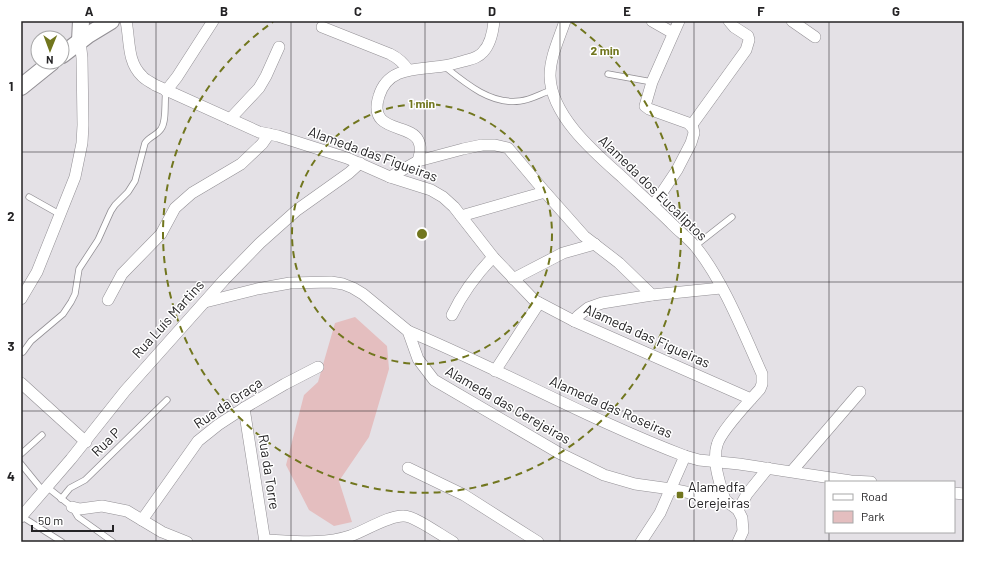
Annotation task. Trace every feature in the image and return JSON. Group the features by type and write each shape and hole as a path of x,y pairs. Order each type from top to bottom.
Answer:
{"street":[{"path":"21,299 37,272 75,176 82,143 83,125 82,58 80,41 81,21"},
{"path":"70,48 111,21"},
{"name":"Alameda das Figueiras","path":"126,21 129,47 133,62 141,76 166,91 259,132 360,163 390,177 431,190 444,197 493,257 526,294 539,303 574,321 751,399"},
{"path":"166,91 177,77 213,21"},
{"path":"418,161 420,147 418,139 410,133 385,123 377,111 379,96 387,82 396,74 408,70 444,66 477,58 488,45 493,30 494,21"},
{"name":"Alameda dos Eucaliptos","path":"565,21 553,58 550,77 552,90 564,115 574,132 585,144 654,206 694,246 722,288 762,374 762,384 720,438 716,453 716,461 719,481 725,500"},
{"path":"652,21 673,33"},
{"path":"654,206 677,170 691,144 694,134 688,123 649,109 645,106 652,82 679,21"},
{"path":"691,126 748,45 748,36 734,28 729,21"},
{"path":"792,21 815,37"},
{"path":"322,27 399,58 408,70"},
{"path":"230,119 259,88 279,47"},
{"path":"21,87 42,70"},
{"path":"108,300 122,274 161,234 175,208 192,193 241,164 262,144 269,134"},
{"path":"390,177 418,161 463,149 482,145 495,145 508,148 579,230 632,274 652,295"},
{"name":"Rua Luís Martins","path":"21,517 86,442 125,391 224,280 297,210 360,163"},
{"path":"461,216 545,192"},
{"path":"513,279 563,253 595,244"},
{"path":"452,315 460,298 472,280 493,257"},
{"path":"204,302 257,288 290,283 331,282 343,284 363,294 408,331"},
{"path":"574,321 588,308 602,303 652,295 722,288"},
{"path":"495,371 539,303"},
{"name":"Alameda das Roseiras","path":"408,331 436,342 495,371 643,439 685,456 699,460 792,471"},
{"name":"Alameda das Cerejeiras","path":"408,331 418,359 434,380 559,453 604,475 635,484 671,489 725,500 738,510"},
{"name":"Rua da Graça","path":"142,520 147,510 198,441 218,425 244,408 318,367"},
{"path":"22,385 86,442"},
{"path":"792,471 860,392"},
{"name":"Rua da Torre","path":"244,408 265,541"},
{"path":"640,542 660,513 685,456"},
{"path":"408,468 464,495 538,542"},
{"path":"738,542 743,530 743,524 738,510 751,489 768,468"},
{"path":"792,471 851,481"},
{"path":"72,508 80,509 102,506 127,511 162,532 187,542"},
{"path":"265,541 326,542 350,536 384,521 404,516 418,521 453,542"}],"lane":[{"path":"444,66 479,92 508,102 521,101 552,90"},
{"path":"608,74 652,82"},
{"path":"22,352 32,341 63,314 71,302 75,294 79,269 98,240 111,211 128,192 135,181 145,143 161,129 164,122 166,91"},
{"path":"29,197 61,214"},
{"path":"694,246 732,217"},
{"name":"Rua P","path":"61,499 70,488 85,480 166,400"},
{"path":"227,403 234,415"},
{"path":"21,454 42,435"},
{"path":"21,464 45,489 72,508 78,517 113,542"},
{"path":"21,517 62,542"}],"green space":[{"path":"355,317 387,346 389,369 369,437 339,481 352,522 334,526 309,510 286,465 304,395 318,382 335,323"}],"place":[{"name":"Alamedfa Cerejeiras","path":"680,495"}]}
